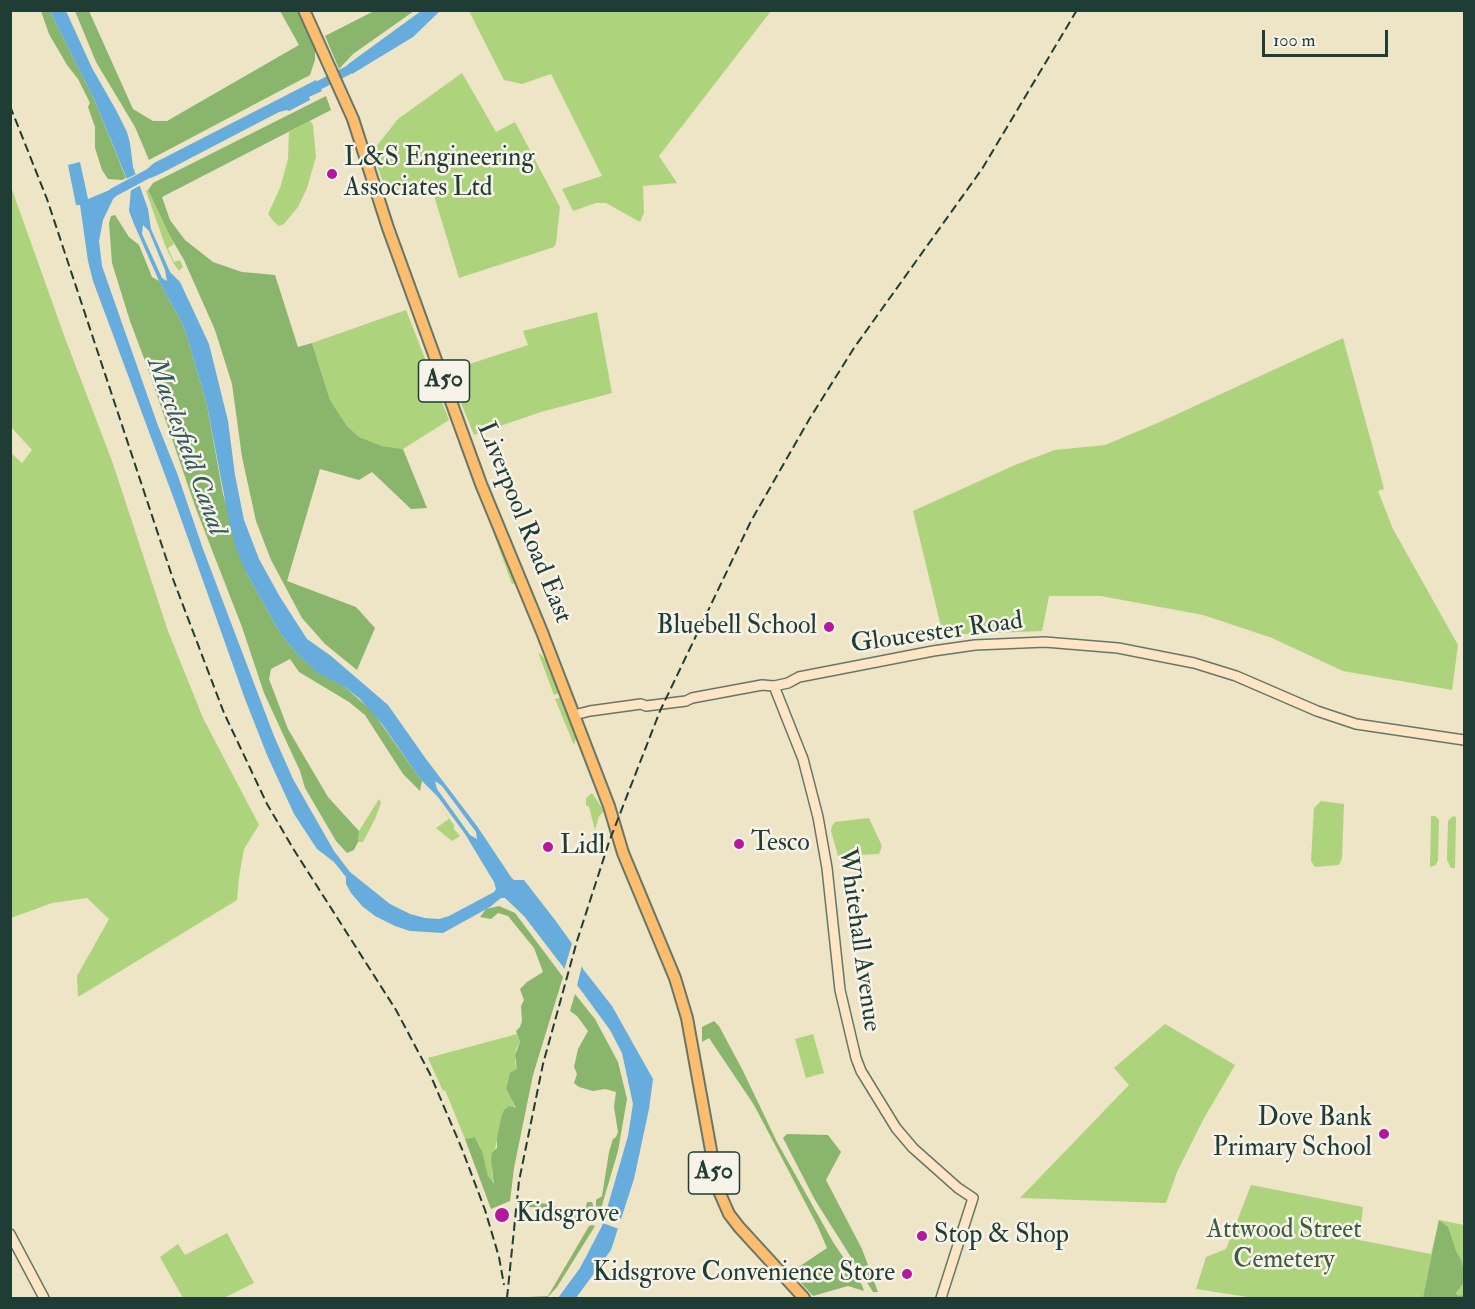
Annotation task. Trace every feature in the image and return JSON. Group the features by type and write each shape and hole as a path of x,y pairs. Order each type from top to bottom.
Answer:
{"main road":[{"name":"Liverpool Road East","path":"304,10 353,119 388,228 481,484 538,621 609,806 623,853 675,978 687,1018 714,1173 723,1202 739,1227 804,1299"}],"street":[{"name":"Gloucester Road","path":"574,715 641,704 646,706 686,701 762,685 774,686 799,677 933,651 1017,642 1074,644 1144,652 1214,669 1257,684 1317,711 1356,724 1464,740"},
{"name":"Whitehall Avenue","path":"774,686 803,759 818,817 827,868 840,990 856,1058 865,1078 896,1128 913,1148 973,1198 941,1299"},
{"path":"10,1234 44,1299"}],"green space":[{"path":"376,10 414,11 353,54 339,69 325,36"},
{"path":"41,11 50,11 94,99 126,178 122,180 108,179 102,170 95,148 95,127 88,107 90,103 78,79 49,34"},
{"path":"75,11 89,11 133,109 153,121 167,121 299,45 280,11 298,11 315,44 315,60 310,75 149,160 135,127 96,62"},
{"path":"469,11 771,11 659,156 677,183 643,186 644,213 640,222 606,203 596,203 573,211 562,189 602,176 551,74 522,84 504,80"},
{"path":"462,73 496,132 515,122 560,207 554,247 459,278 429,179 387,193 372,152 398,119"},
{"path":"326,96 331,110 162,197 170,220 185,240 213,262 242,272 275,275 298,347 312,343 330,400 347,426 359,437 382,446 403,449 427,508 411,509 372,472 359,480 320,469 287,581 356,607 375,628 357,670 325,644 302,618 271,560 256,521 242,457 232,384 215,330 184,260 148,190 153,183"},
{"path":"310,121 313,125 316,157 307,188 298,207 284,224 279,226 268,214 280,188 288,159 289,132"},
{"path":"10,184 112,461 168,631 203,718 259,825 244,849 237,900 78,997 77,976 109,919 87,898 52,903 11,918 10,452 22,463 32,450 11,427"},
{"path":"148,190 174,244 168,248 174,262 180,260 183,267 179,271 174,264 165,245 146,191"},
{"path":"115,215 129,237 139,245 152,277 159,281 182,323 207,405 223,494 247,574 280,633 298,655 318,672 345,687 372,711 422,781 420,791 403,774 365,715 349,702 299,672 290,659 271,669 269,679 288,729 328,797 359,831 358,842 354,850 347,853 336,841 305,788 300,771 264,693 242,627 196,509 112,263 109,223 111,216"},
{"path":"406,310 449,420 403,449 382,446 359,437 347,426 330,400 312,343"},
{"path":"597,312 612,393 541,412 474,435 448,371 528,345 523,331"},
{"path":"1343,338 1384,489 1378,491 1393,529 1458,645 1452,690 1343,671 1272,638 1203,615 1101,596 1049,596 1042,631 943,635 913,511 1015,465 1055,450 1105,445"},
{"path":"494,531 505,555 516,583 512,584"},
{"path":"538,652 546,660 559,693 554,695"},
{"path":"561,697 576,738 574,745 555,699"},
{"path":"592,793 604,811 599,816 595,830 589,807 586,805 586,798"},
{"path":"379,799 381,803 375,819 363,842 358,842 359,831"},
{"path":"1321,801 1344,804 1342,858 1339,865 1315,867 1311,861 1314,808"},
{"path":"438,803 454,825 454,829 460,836 452,841 436,828 449,819"},
{"path":"1431,816 1439,820 1438,860 1436,865 1430,867"},
{"path":"1453,816 1456,817 1455,868 1451,868 1447,860 1448,821"},
{"path":"869,818 882,846 879,854 838,856 831,831 835,822"},
{"path":"499,906 515,913 563,977 533,1075 514,1168 510,1201 491,1209 465,1139 475,1137 482,1151 488,1176 494,1184 491,1159 492,1153 497,1148 501,1118 504,1110 509,1106 516,1108 506,1089 510,1073 517,1069 515,1055 520,1042 516,1031 522,1021 521,1006 524,1000 520,989 543,972 534,948 508,916 498,913 491,919 480,917 486,909"},
{"path":"575,994 595,1019 618,1062 627,1099 618,1151 600,1212 596,1208 596,1200 602,1196 609,1152 618,1132 614,1107 616,1092 605,1089 593,1091 574,1083 577,1074 574,1067 578,1049 588,1031 577,1016 570,1011"},
{"path":"714,1021 719,1026 743,1071 777,1142 833,1242 864,1291 848,1286 813,1296 791,1272 827,1248 754,1105 709,1038 702,1042 702,1027"},
{"path":"1165,1024 1235,1065 1203,1120 1177,1172 1166,1203 1020,1198 1129,1085 1114,1068"},
{"path":"517,1034 520,1042 516,1049 517,1069 510,1074 506,1089 516,1109 509,1106 496,1144 492,1171 494,1185 488,1176 480,1146 475,1137 465,1139 445,1090 443,1091 428,1058"},
{"path":"813,1034 824,1073 806,1078 795,1039"},
{"path":"787,1134 828,1135 841,1152 826,1180 862,1249 878,1292 873,1292 815,1200 783,1138"},
{"name":"Attwood Street Cemetery","path":"1251,1185 1363,1207 1359,1240 1431,1254 1439,1220 1464,1225 1464,1298 1254,1298 1196,1289 1206,1257 1226,1249"},
{"path":"529,1202 549,1204 576,1215 585,1211 587,1202 592,1202 593,1209 576,1218 549,1208 528,1207"},
{"path":"1439,1220 1448,1227 1461,1260 1464,1282 1455,1294 1464,1295 1464,1298 1423,1298"},
{"path":"589,1226 595,1226 557,1287 547,1298 528,1298 548,1296"},
{"path":"227,1233 254,1283 224,1298 183,1298 160,1257 178,1244 185,1255"}],"water":[{"path":"50,11 66,11 92,68 127,132 133,167 148,209 151,229 170,272 180,282 209,344 228,421 244,520 259,559 280,597 307,639 331,656 388,705 477,826 511,877 514,880 524,880 555,920 573,945 583,969 612,1006 653,1079 634,1179 611,1250 576,1298 558,1298 580,1268 602,1226 628,1136 633,1104 622,1053 610,1030 583,993 524,916 505,898 501,898 490,907 443,933 410,931 395,926 375,916 362,906 346,884 346,877 334,862 317,849 294,814 245,699 93,281 80,205 76,205 68,165 80,162 88,199 112,189 114,192 115,195 103,220 99,241 102,266 203,549 274,736 293,779 334,851 350,872 390,904 410,914 425,918 439,919 449,916 496,889 465,834 438,797 422,781 382,724 360,699 345,687 318,673 298,655 280,633 247,574 236,548 229,521 207,405 188,340 134,224 129,211 131,189 94,99","holes":["143,225 149,231 165,270 167,281 162,278 142,234","435,781 442,786 476,832 477,839 470,835 437,789"]},
{"path":"421,11 440,11 413,37 352,74 347,65"},
{"path":"316,80 322,91 309,97 310,100 289,111 279,112 151,178 146,170 154,163"}],"pier":[{"path":"138,173 141,185 128,192 124,180"},
{"path":"573,940 583,961 576,990 563,974"},
{"path":"603,1212 623,1220 619,1229 600,1222"}],"waterway":[{"name":"Macclesfield Canal","path":"308,91 360,64"},
{"name":"Macclesfield Canal","path":"107,198 157,169"}],"railway":[{"path":"507,1298 519,1181 543,1064 577,941 609,842 660,711 751,521 810,418 854,348 982,169 1077,10"},
{"path":"10,106 47,199 173,579 224,713 267,804 396,1010 430,1074 485,1210 499,1257 504,1285"}],"place":[{"name":"L&S Engineering Associates Ltd","path":"332,174"},
{"name":"Bluebell School","path":"829,627"},
{"name":"Tesco","path":"739,844"},
{"name":"Lidl","path":"548,847"},
{"name":"Dove Bank Primary School","path":"1384,1134"},
{"name":"Kidsgrove","path":"502,1215"},
{"name":"Stop & Shop","path":"922,1236"},
{"name":"Kidsgrove Convenience Store","path":"907,1274"}]}
